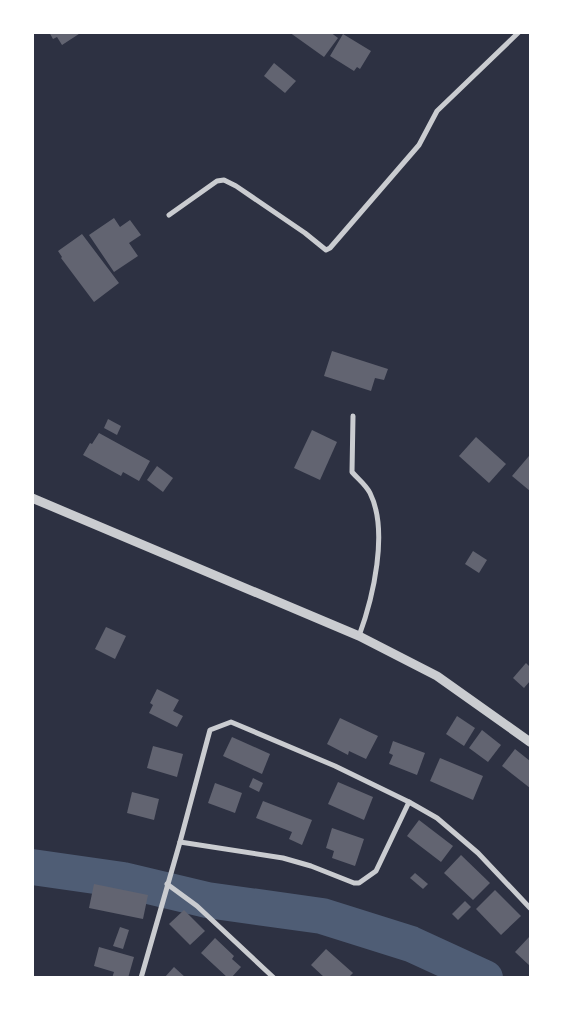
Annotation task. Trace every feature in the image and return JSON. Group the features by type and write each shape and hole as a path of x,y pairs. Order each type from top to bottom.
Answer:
{"street":[{"path":"168,215 217,180 224,180 236,186 305,233 326,250 330,248 419,145 436,112 519,32"},
{"path":"352,416 352,472 369,491 378,522 379,548 367,615 359,636"},
{"path":"32,498 359,636 437,676 530,742"},
{"path":"141,978 210,730 231,722 335,766 409,802 437,818 478,853 530,908"},
{"path":"180,842 282,858 311,866 354,883 359,882 376,871 409,802"},
{"path":"167,884 197,906 274,978"}],"building":[{"path":"49,32 82,32 62,45 57,37 53,39"},
{"path":"289,32 330,32 338,38 324,57"},
{"path":"343,34 371,51 360,69 357,67 354,71 330,56"},
{"path":"274,63 296,81 285,93 264,76"},
{"path":"114,218 120,227 130,220 141,235 129,243 138,256 114,272 89,235"},
{"path":"82,234 119,283 94,302 61,258 58,251"},
{"path":"332,351 388,369 384,380 375,378 371,391 324,376"},
{"path":"108,419 121,426 117,435 104,428"},
{"path":"312,430 337,442 320,480 294,468"},
{"path":"99,433 150,461 139,481 123,472 121,476 83,455"},
{"path":"476,437 506,464 489,483 459,456"},
{"path":"530,457 530,491 512,476"},
{"path":"157,466 173,478 163,492 147,480"},
{"path":"473,551 487,560 479,573 465,564"},
{"path":"106,627 126,636 115,659 95,649"},
{"path":"526,663 530,667 530,681 524,688 513,678"},
{"path":"157,689 179,700 173,711 183,716 177,727 149,713 153,705 150,703"},
{"path":"457,716 475,728 464,746 446,734"},
{"path":"340,718 378,736 366,759 349,751 348,755 327,744"},
{"path":"482,730 501,745 488,762 469,748"},
{"path":"232,737 270,754 262,774 223,756"},
{"path":"393,741 425,753 417,775 389,764 393,755 389,753"},
{"path":"153,746 183,754 177,777 147,768"},
{"path":"515,749 530,761 530,788 502,766"},
{"path":"440,758 483,776 473,800 430,781"},
{"path":"253,778 263,783 259,792 249,787"},
{"path":"338,782 373,797 364,820 328,804"},
{"path":"215,783 242,793 235,813 208,803"},
{"path":"132,792 159,799 154,820 127,813"},
{"path":"263,801 312,820 302,845 289,839 292,832 256,818"},
{"path":"419,820 453,846 441,862 407,836"},
{"path":"332,828 364,839 355,866 332,858 334,851 326,848"},
{"path":"461,855 490,883 473,900 444,873"},
{"path":"415,873 428,884 423,889 410,878"},
{"path":"94,884 148,895 143,919 89,908"},
{"path":"495,890 521,916 501,935 476,909"},
{"path":"465,901 471,907 458,920 452,914"},
{"path":"184,910 205,931 190,945 169,924"},
{"path":"120,927 129,930 123,949 113,946"},
{"path":"530,936 530,966 515,952"},
{"path":"215,938 234,956 232,959 241,967 231,978 228,978 201,953"},
{"path":"99,947 134,957 128,978 112,978 114,972 94,966"},
{"path":"326,949 353,973 348,978 325,978 311,965"},
{"path":"174,967 186,978 164,978"}],"waterway":[{"path":"32,867 123,880 207,900 322,916 411,944 485,978"}]}
